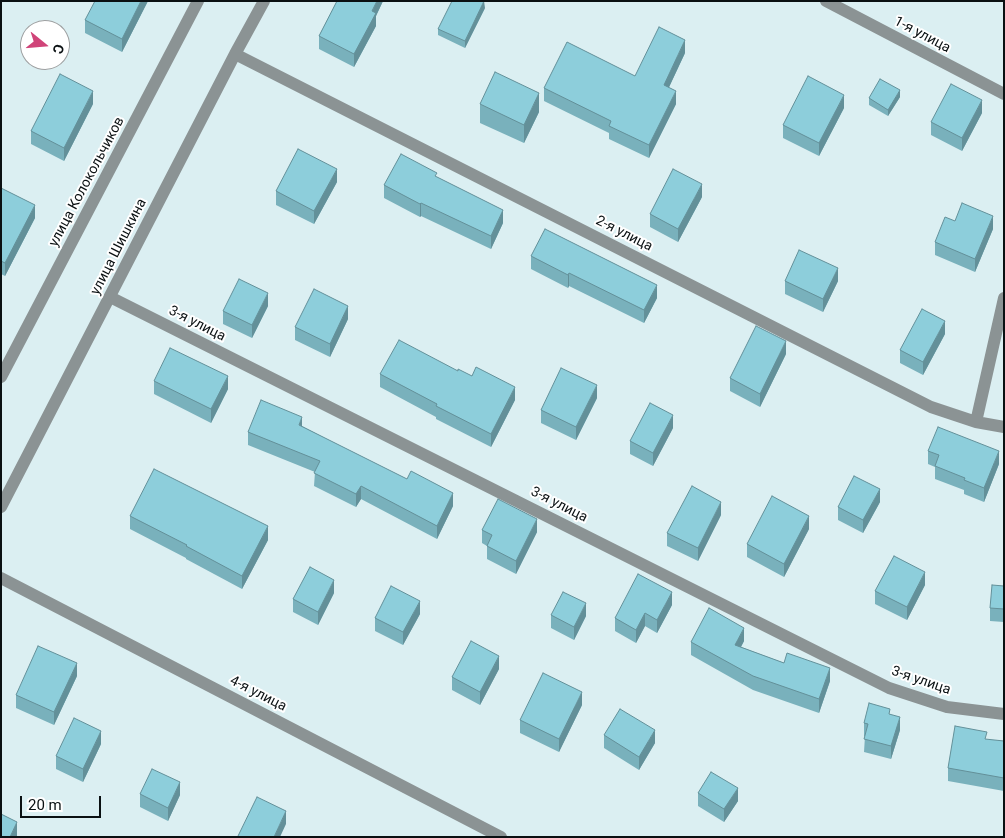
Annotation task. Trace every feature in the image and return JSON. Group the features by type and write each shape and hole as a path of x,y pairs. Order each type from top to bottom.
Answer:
{"street":[{"name":"улица Колокольчиков","path":"1,377 198,1"},
{"name":"улица Шишкина","path":"1,507 264,1"},
{"name":"1-я улица","path":"826,1 1004,94"},
{"name":"2-я улица","path":"235,54 931,407 976,422 1004,427"},
{"name":"3-я улица","path":"110,297 890,688 947,707 1004,714"},
{"path":"976,422 1004,298"},
{"name":"4-я улица","path":"1,578 501,837"}],"building":[{"path":"95,1 141,1 122,39 85,20"},
{"path":"337,1 377,1 372,11 376,13 354,54 319,36"},
{"path":"452,1 484,1 465,41 438,29"},
{"path":"659,27 685,40 664,85 676,91 649,145 609,126 611,121 544,88 567,42 635,76"},
{"path":"495,72 539,93 524,125 480,104"},
{"path":"60,74 93,91 64,148 31,131"},
{"path":"808,76 844,95 819,143 783,125"},
{"path":"880,79 900,90 888,110 869,98"},
{"path":"951,84 982,100 962,138 931,122"},
{"path":"298,149 337,169 314,211 276,191"},
{"path":"401,154 437,173 435,176 503,210 491,236 420,204 384,185"},
{"path":"673,169 702,184 678,229 650,214"},
{"path":"1,188 35,205 5,263 1,261"},
{"path":"962,203 993,216 975,259 935,242 945,217 955,221"},
{"path":"545,229 657,285 644,310 531,256"},
{"path":"799,250 838,268 823,299 785,281"},
{"path":"239,279 268,293 252,325 223,311"},
{"path":"314,289 348,306 330,344 295,327"},
{"path":"922,309 945,321 923,362 900,350"},
{"path":"756,326 786,341 760,394 730,378"},
{"path":"399,340 458,371 458,369 472,376 476,367 515,387 491,434 436,406 437,404 380,374"},
{"path":"170,348 228,376 211,409 154,381"},
{"path":"561,368 597,385 576,427 541,410"},
{"path":"261,400 302,417 299,425 407,479 411,471 453,493 437,526 361,486 356,494 314,473 320,461 248,432"},
{"path":"650,403 673,415 653,453 630,441"},
{"path":"938,427 999,451 984,488 935,466 939,455 928,451"},
{"path":"154,469 268,526 242,576 130,516"},
{"path":"854,476 880,489 863,520 838,507"},
{"path":"692,486 721,502 698,548 667,533"},
{"path":"772,496 809,516 784,564 747,544"},
{"path":"498,499 537,519 516,561 487,546 492,535 482,530"},
{"path":"894,556 925,572 907,607 875,591"},
{"path":"310,567 334,580 318,612 293,599"},
{"path":"638,574 672,592 657,620 645,613 636,630 615,618"},
{"path":"992,585 1004,586 1004,609 990,608"},
{"path":"391,586 420,601 403,632 375,618"},
{"path":"563,592 586,603 574,627 551,615"},
{"path":"709,608 744,628 735,645 784,663 787,653 830,668 819,699 753,676 691,642"},
{"path":"471,641 499,656 480,692 452,677"},
{"path":"38,646 77,663 54,712 16,695"},
{"path":"543,673 582,692 559,739 520,720"},
{"path":"869,703 890,709 889,714 900,717 891,746 864,739 868,724 864,723"},
{"path":"620,709 655,730 639,757 604,735"},
{"path":"74,718 101,731 83,769 56,756"},
{"path":"955,726 987,732 985,739 1004,741 1004,778 948,768"},
{"path":"152,769 180,782 168,808 140,794"},
{"path":"711,772 738,788 724,809 698,793"},
{"path":"257,797 286,811 274,837 238,837 238,836"},
{"path":"1,814 17,822 10,837 1,837"}]}
